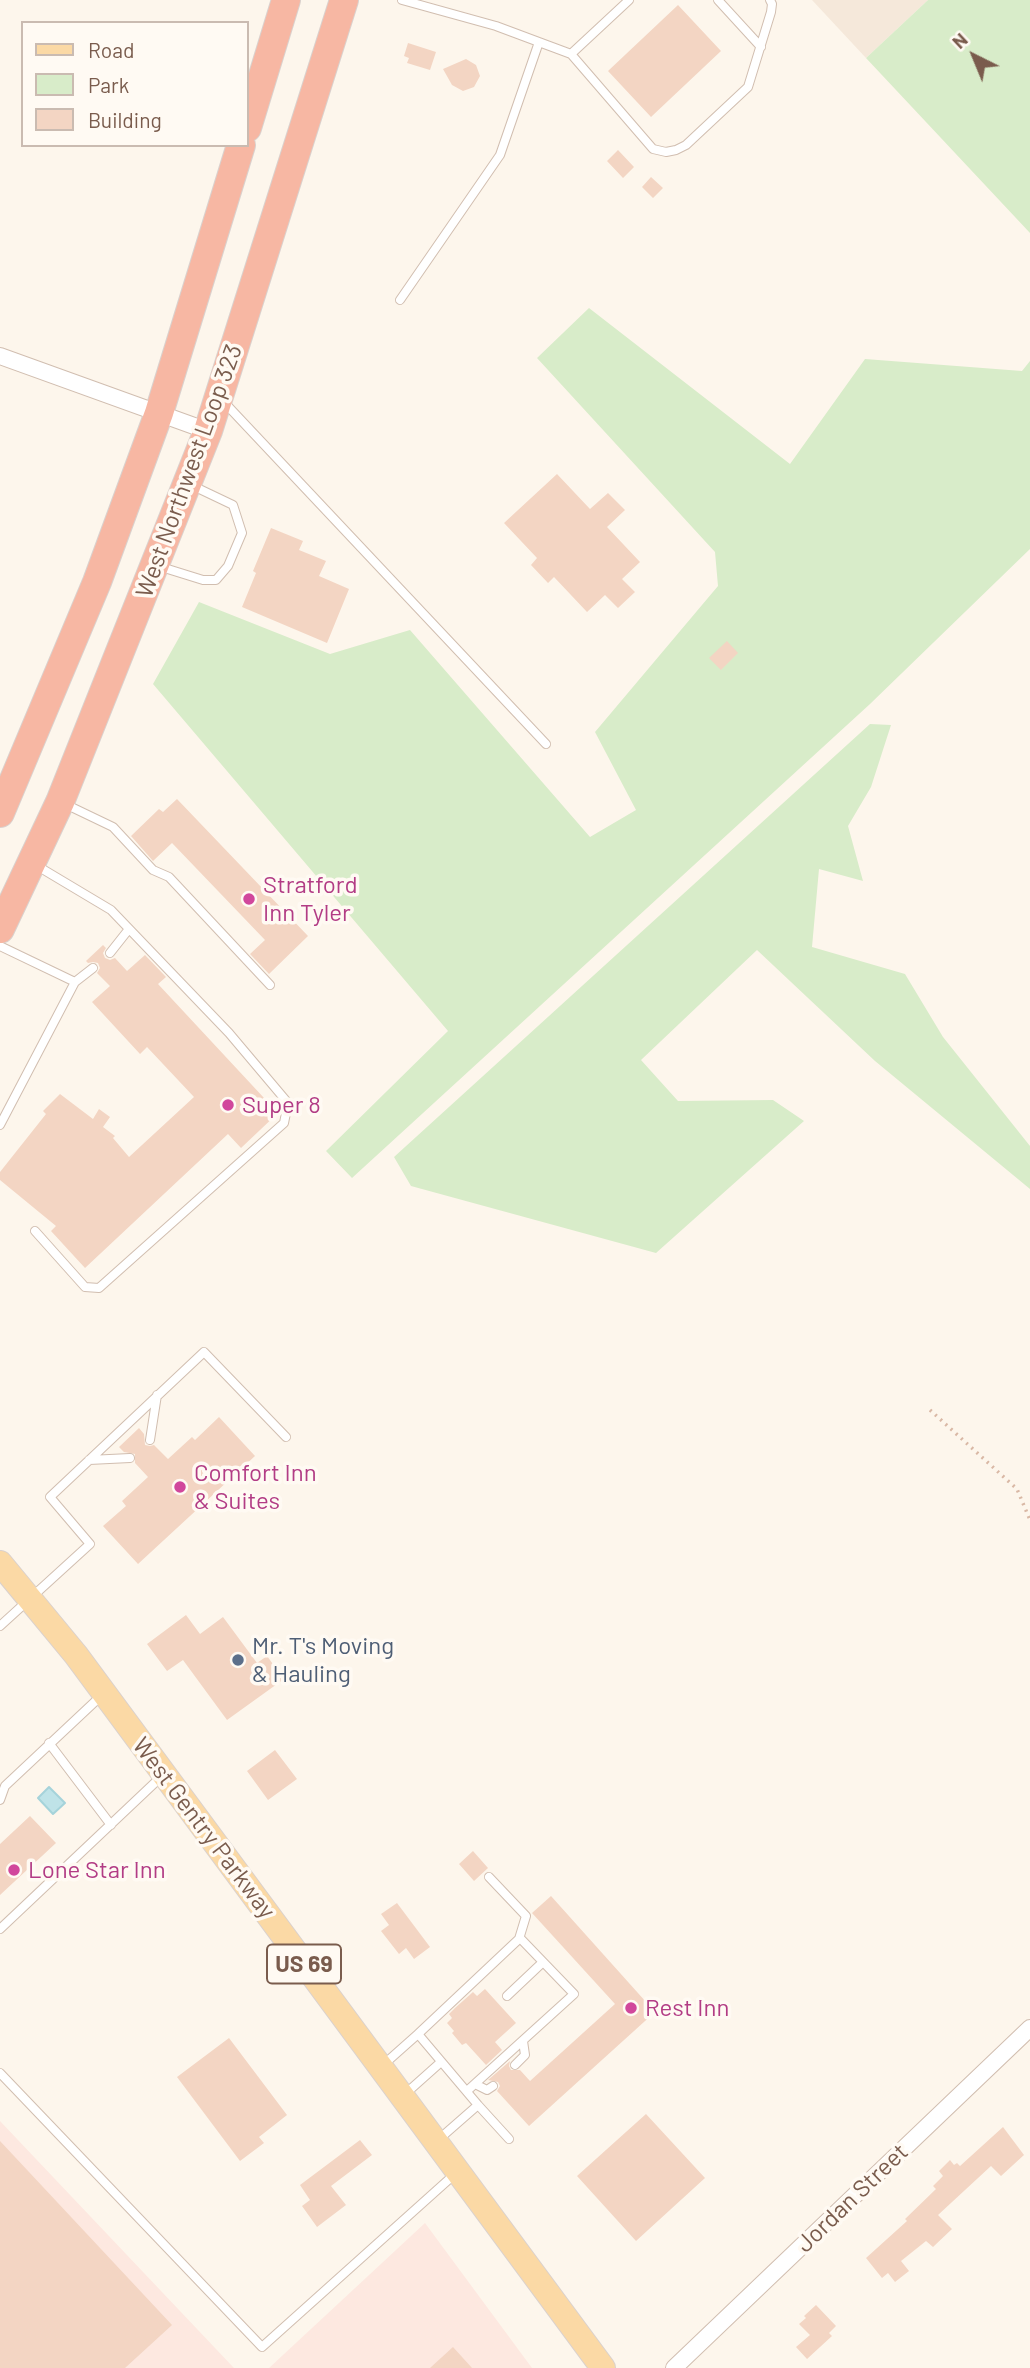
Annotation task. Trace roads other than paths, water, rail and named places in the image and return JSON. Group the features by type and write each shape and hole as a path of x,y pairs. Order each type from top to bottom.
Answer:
{"highway":[{"path":"248,125 286,0"},
{"name":"West Northwest Loop 323","path":"0,929 60,802 208,431 344,0"},
{"name":"West Northwest Loop 323","path":"0,814 97,582 159,413 241,147"}],"main road":[{"name":"West Gentry Parkway","path":"0,1563 104,1693 603,2368"}],"street":[{"path":"0,355 208,431"},
{"name":"Jordan Street","path":"674,2368 1030,2028"}],"lane":[{"path":"402,0 496,26 570,54 653,149 666,152 686,145 748,87 771,12 770,0"},
{"path":"570,54 629,0"},
{"path":"718,0 761,47"},
{"path":"400,299 500,155 538,42"},
{"path":"219,397 545,744"},
{"path":"155,566 203,580 216,580 228,566 242,533 233,505 187,483"},
{"path":"60,802 113,827 153,870 169,877 270,985"},
{"path":"32,863 111,911 229,1033 288,1103 284,1123 99,1288 85,1287 35,1231"},
{"path":"110,953 130,929"},
{"path":"0,946 75,982"},
{"path":"0,1125 75,982 93,968"},
{"path":"0,1626 90,1544 50,1497 204,1352 286,1437"},
{"path":"150,1440 157,1395"},
{"path":"89,1460 130,1458"},
{"path":"0,1800 5,1786 104,1693"},
{"path":"49,1743 111,1825"},
{"path":"0,1929 164,1774"},
{"path":"381,2067 519,1939 526,1916 489,1878"},
{"path":"467,2091 574,1994 519,1939"},
{"path":"507,1996 543,1962"},
{"path":"418,2034 509,2140"},
{"path":"515,2065 525,2055 523,2041"},
{"path":"403,2097 441,2062"},
{"path":"0,2073 262,2347 458,2171"},
{"path":"475,2084 488,2090 493,2086"},
{"path":"436,2142 478,2105"}],"water":[{"path":"49,1787 65,1803 53,1814 38,1798"}],"place":[{"name":"Stratford Inn Tyler","path":"249,899"},
{"name":"Super 8","path":"228,1105"},
{"name":"Comfort Inn & Suites","path":"180,1487"},
{"name":"Mr. T's Moving & Hauling","path":"238,1660"},
{"name":"Lone Star Inn","path":"14,1870"},
{"name":"Rest Inn","path":"631,2008"}]}
